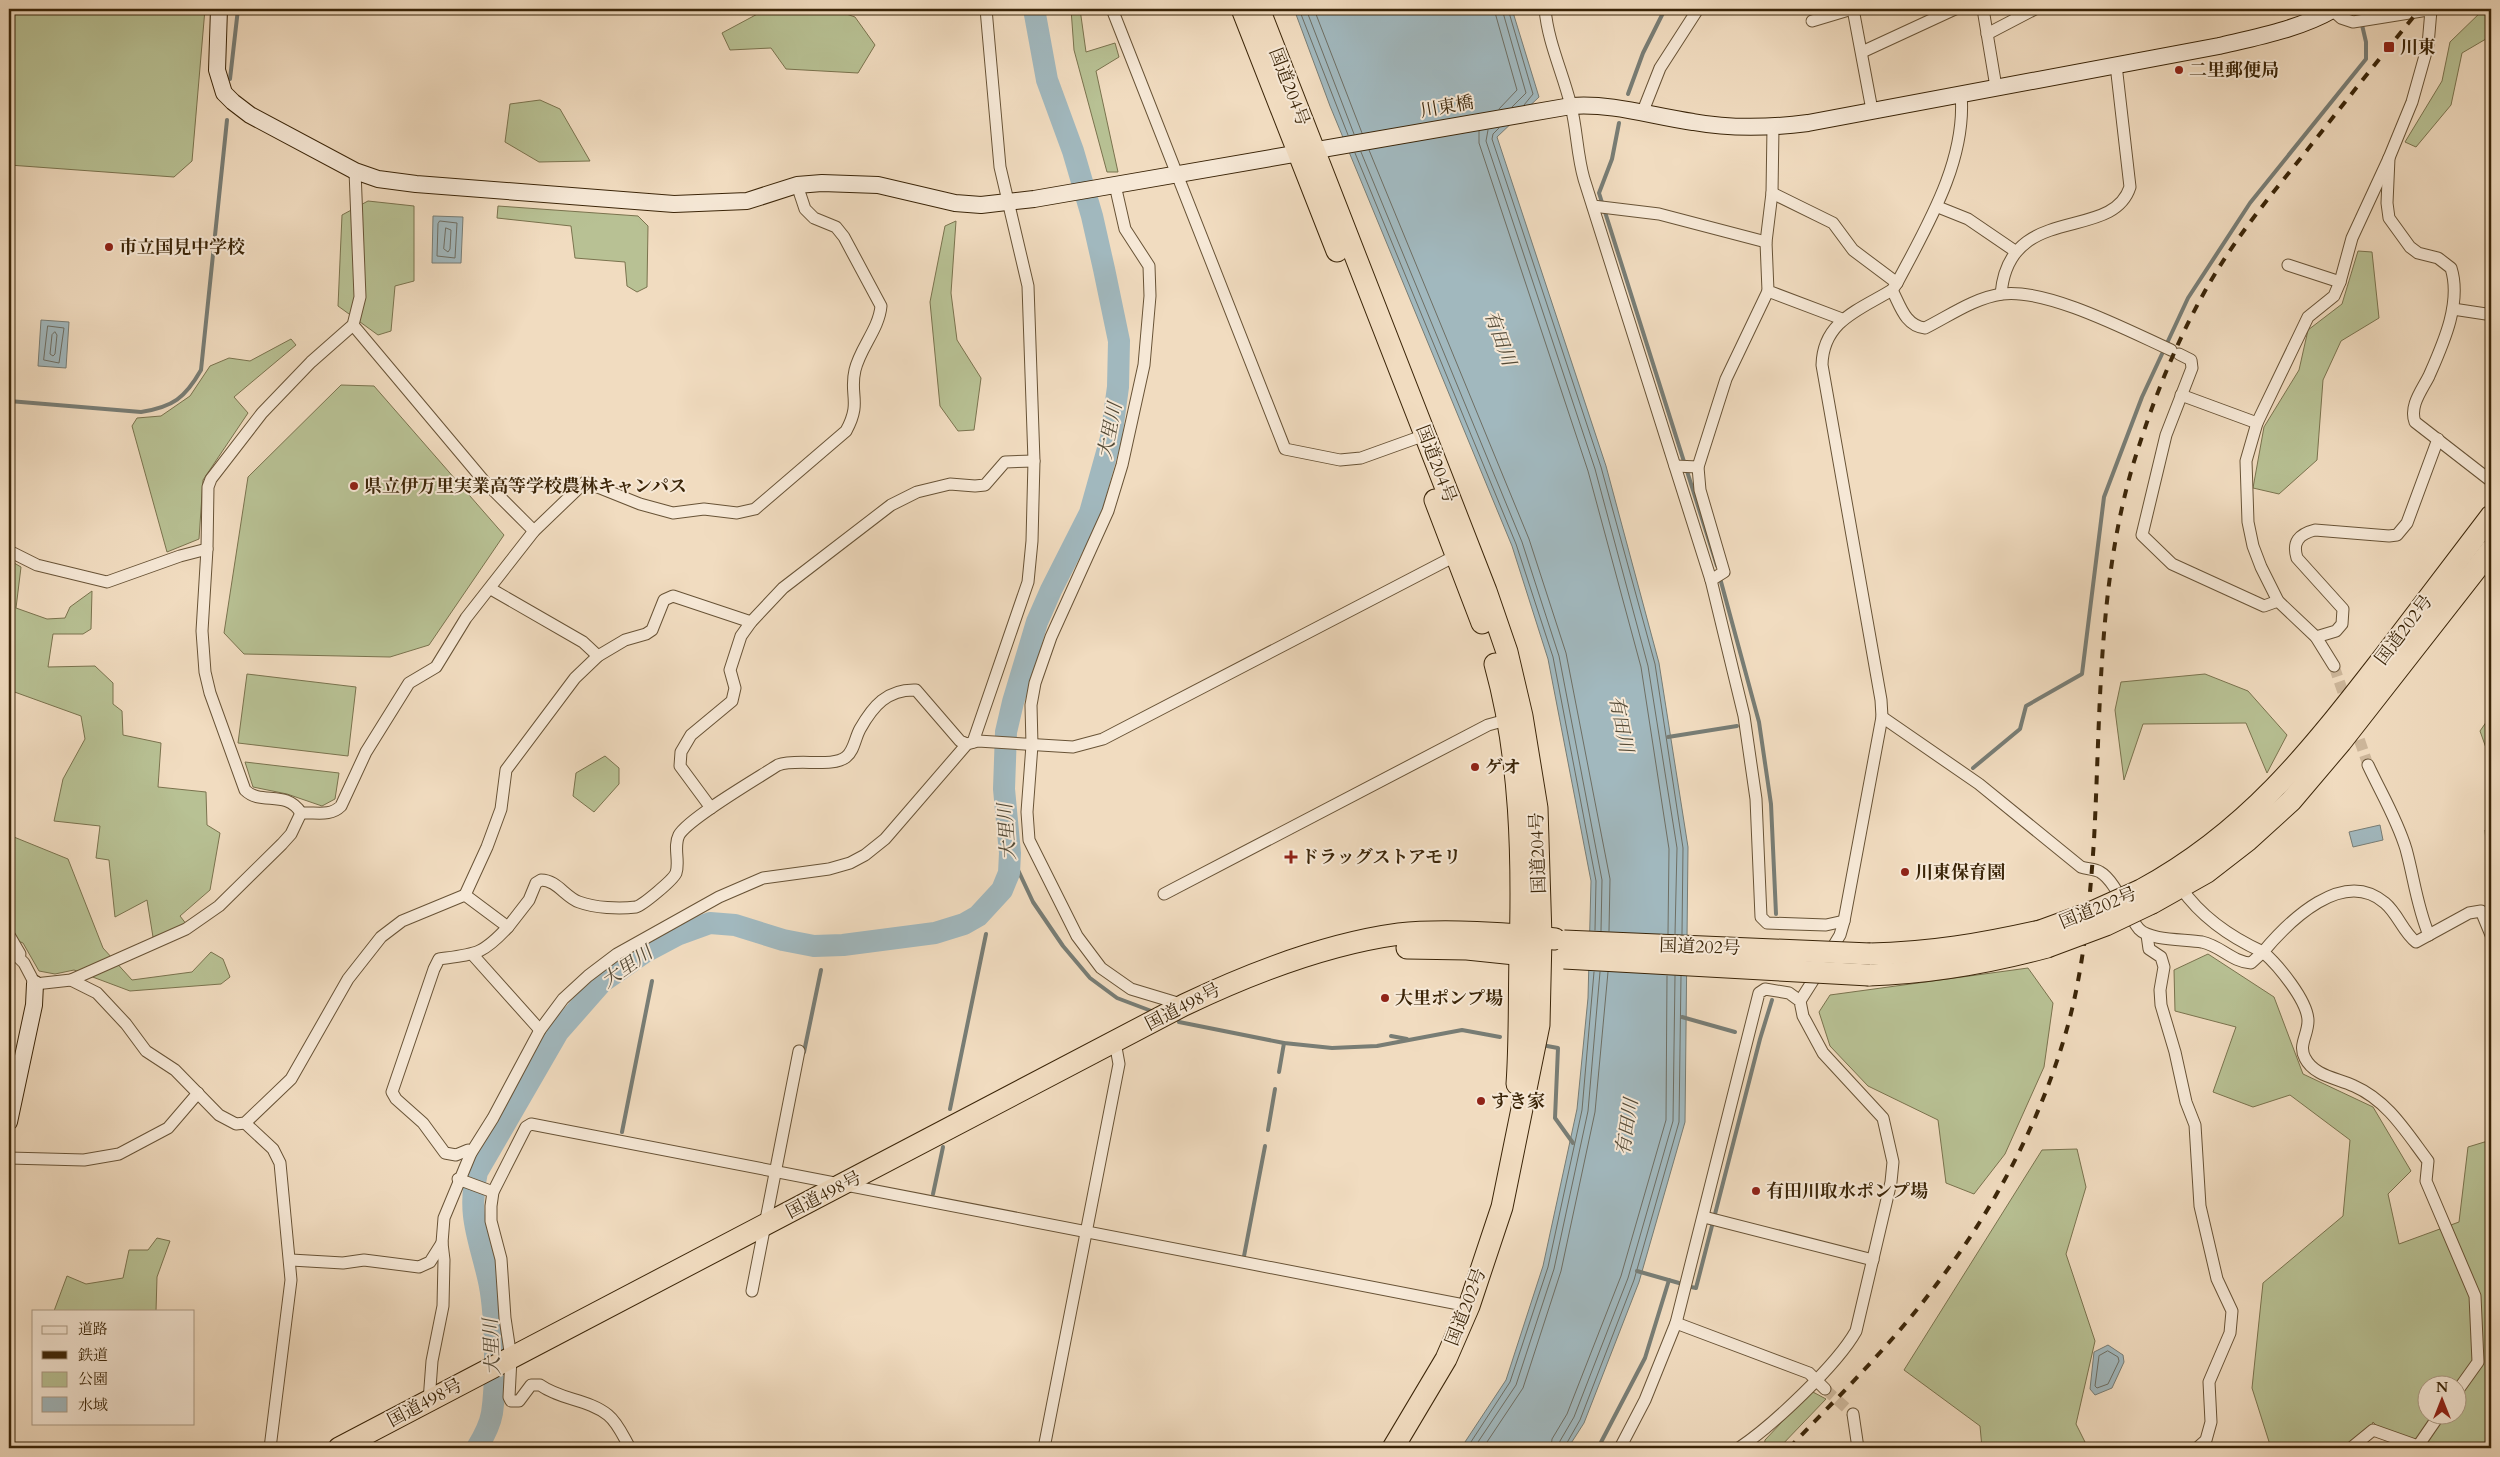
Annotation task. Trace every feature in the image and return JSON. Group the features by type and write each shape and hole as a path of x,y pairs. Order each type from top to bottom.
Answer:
{"highway":[{"name":"国道204号","path":"1242,9 1306,152 1463,553 1493,658 1515,718 1520,816 1531,946"},
{"name":"国道204号","path":"1259,9 1306,152"},
{"name":"国道202号","path":"2147,897 2172,873 2204,850 2270,795 2324,735 2491,516"},
{"name":"国道202号","path":"1393,1448 1446,1359 1469,1306 1502,1208 1540,1025 1531,946 1869,975 1907,974 2004,958 2092,912 2181,888 2208,872 2241,846 2291,801 2341,742 2491,550"},
{"name":"国道498号","path":"339,1448 1184,1005 1267,968 1374,938 1402,934 1455,933 1531,946"},
{"name":"国道202号","path":"1564,949 1870,954 1912,953 2043,939"}],"street":[{"name":"川東橋","path":"219,9 218,70 224,93 250,115 355,171 378,179 416,184 674,204 747,200 797,186 822,183 878,185 955,203 981,205 1034,199 1592,104 1643,111 1691,122 1729,127 1773,127 2219,46 2268,34 2333,10"},
{"path":"429,1401 432,1360 442,1306 444,1218 458,1180 471,1153 493,1118 540,1030 563,1000 588,976 617,954 719,897 763,878 829,869 850,863 866,854 885,839 972,742 1028,582 1032,541 1034,461 1028,286 1000,167 986,9"},
{"path":"1112,9 1285,449 1340,460 1360,458 1418,438"},
{"path":"1545,9 1578,158 1711,580 1744,716 1756,799 1761,917 1767,923 1826,925 1844,921"},
{"path":"1643,111 1660,68 1698,9"},
{"path":"1812,21 1853,9 1872,110"},
{"path":"1862,52 1955,9"},
{"path":"1983,9 1996,87"},
{"path":"1987,34 2035,9"},
{"path":"2333,10 2341,18 2353,22 2433,10 2428,45 2412,102 2389,158 2352,238 2340,282 2334,296 2308,317 2257,423 2246,461 2248,522 2253,546 2278,601 2316,637 2334,666"},
{"path":"2001,294 2002,276 2015,251 2029,239 2115,209 2128,194 2130,187 2116,65"},
{"path":"1739,1448 1760,1434 1850,1343 1856,1331 1891,1182 1893,1162 1883,1118 1823,1053 1803,1016 1800,1001 1840,935 1882,717 1822,365 1822,348 1831,332 1842,319 1894,286 1938,207 1959,139 1963,113 1961,94"},
{"path":"1711,580 1724,572 1700,490 1698,467 1726,379 1768,291 1766,242 1772,193 1773,127"},
{"path":"2389,158 2389,218 2410,247 2418,253 2438,258 2451,268 2456,294 2454,309 2429,375 2414,406 2413,415 2415,422 2491,481"},
{"path":"301,813 295,804 287,800 250,795 245,790 210,693 205,672 202,631 208,549 208,487 262,413 312,362 353,324 360,297 355,171"},
{"path":"301,813 328,814 336,811 341,806 366,752 409,683 436,667 466,618 534,532 585,482 640,504 673,513 704,509 737,513 755,509 846,431 854,418 856,402 855,368 880,316 881,306 844,237 836,228 814,218 805,209 797,186"},
{"path":"1109,186 1125,229 1149,266 1150,296 1144,365 1122,465 1108,511 1051,636 1036,683 1031,705 1032,745 1027,812 1029,840 1076,936 1101,968 1131,989 1184,1005"},
{"path":"1772,193 1834,223 1853,250 1894,286 1909,322 1924,328 1975,302 2001,294 2024,293 2084,312 2191,360 2192,368 2166,436 2142,536 2172,564 2264,606 2278,601"},
{"path":"1593,206 1660,214 1766,242"},
{"path":"1938,207 1968,219 2015,251"},
{"path":"2288,265 2340,282"},
{"path":"1768,291 1842,319"},
{"path":"2454,309 2486,314 2491,311"},
{"path":"353,324 484,480 534,532"},
{"path":"2181,395 2257,423"},
{"path":"2316,637 2336,631 2342,624 2343,609 2297,558 2294,549 2296,540 2304,532 2315,530 2397,535 2407,523 2438,439"},
{"path":"711,808 680,766 681,752 691,735 732,702 735,688 730,670 742,636 783,588 891,505 917,492 950,484 975,486 985,484 1006,462 1034,461"},
{"path":"1674,466 1698,467"},
{"path":"9,551 37,565 107,582 180,556 208,549"},
{"path":"471,1153 468,1150 456,1155 445,1153 423,1123 396,1100 392,1092 439,959 472,954 490,947 529,900 536,883 541,880 554,883 580,902 606,907 638,906 673,877 676,872 677,844 680,834 711,808 778,764 787,762 838,761 846,757 860,730 883,699 892,692 916,690 960,741 1073,747 1103,739 1463,553"},
{"path":"491,588 582,642 598,656"},
{"path":"72,980 97,993 126,1024 146,1051 175,1070 219,1115 236,1124 245,1123 291,1079 348,979 381,937 402,921 465,895 487,847 501,809 506,770 575,678 598,656 625,640 646,634 652,630 664,600 673,596 752,622"},
{"path":"1882,717 2000,800 2081,867 2100,872 2107,879 2139,929 2148,935 2204,942 2217,947 2240,962 2251,963 2282,929 2319,902 2338,893 2356,890 2371,893 2386,904 2409,937 2416,942 2468,913 2481,910 2491,935"},
{"path":"1164,894 1488,725 1515,718"},
{"path":"2368,765 2391,808 2406,850 2419,912 2429,934"},
{"path":"35,984 72,980 186,929 219,906 291,834 301,813"},
{"path":"2181,888 2203,914 2235,940 2263,952 2275,962 2305,1006 2308,1020 2302,1044 2305,1058 2316,1072 2355,1086 2389,1108 2428,1161 2426,1181 2475,1296 2478,1362 2468,1376"},
{"path":"465,895 508,927"},
{"path":"9,935 35,984 34,1005 9,1122"},
{"path":"2148,935 2149,949 2161,957 2164,967 2160,990 2161,1005 2175,1052 2186,1102 2195,1125 2200,1206 2217,1279 2232,1311 2230,1333 2209,1382 2211,1422 2206,1440 2197,1448"},
{"path":"9,948 24,962"},
{"path":"472,954 540,1030"},
{"path":"1620,1448 1645,1400 1676,1323 1759,993 1765,989 1789,993 1800,1001"},
{"path":"1044,1448 1119,1064 1115,1042"},
{"path":"752,1290 799,1051"},
{"path":"9,1158 84,1160 119,1154 168,1128 198,1093"},
{"path":"245,1123 273,1149 280,1162 291,1260 289,1306 270,1448"},
{"path":"630,1448 610,1416 594,1406 552,1393 540,1384 531,1385 519,1401 511,1401 509,1397 511,1358 505,1318 501,1259 491,1221 493,1192 526,1128 531,1124 1469,1306"},
{"path":"458,1180 493,1192"},
{"path":"1704,1217 1873,1260"},
{"path":"291,1260 343,1263 364,1260 419,1267 430,1262 442,1242"},
{"path":"1676,1323 1809,1373 1825,1389"},
{"path":"1853,1414 1858,1448"},
{"path":"2352,1448 2373,1430 2418,1446 2433,1424"}],"green space":[{"path":"33,9 205,9 192,161 174,177 9,165 9,11"},
{"path":"775,9 832,9 855,17 875,45 858,73 786,69 771,48 730,50 722,33 763,11"},
{"path":"1071,9 1080,9 1086,52 1115,43 1119,57 1096,71 1118,172 1107,172 1074,50"},
{"path":"2484,9 2491,9 2491,36 2462,53 2451,105 2416,147 2405,142 2442,81 2450,42"},
{"path":"540,100 560,109 590,161 539,162 505,142 510,104"},
{"path":"368,201 414,206 414,281 395,286 391,331 378,335 338,306 342,215"},
{"path":"498,206 638,216 648,226 647,287 637,292 627,286 625,262 575,258 571,226 497,218"},
{"path":"956,221 951,293 957,340 981,378 974,430 958,431 940,406 930,302 945,226"},
{"path":"2358,251 2372,252 2379,318 2341,341 2323,380 2317,460 2279,494 2253,488 2264,427 2299,370 2308,330 2342,304"},
{"path":"291,339 296,345 234,397 248,413 203,480 199,539 167,552 132,426 137,418 161,416 190,396 210,366 229,358 250,361"},
{"path":"341,385 374,386 504,535 429,645 390,657 244,654 224,633 248,477"},
{"path":"9,560 21,567 16,608 47,619 65,618 70,607 92,591 91,629 83,634 53,634 48,667 95,666 113,683 113,704 122,711 123,735 161,743 158,787 206,792 207,825 220,833 210,890 180,916 187,925 153,937 147,900 115,917 109,860 96,858 100,826 54,821 63,779 85,739 81,716 9,690"},
{"path":"247,674 356,687 348,756 238,743"},
{"path":"2205,674 2248,691 2287,735 2267,773 2246,723 2143,724 2124,780 2115,710 2121,682"},
{"path":"2489,718 2491,718 2491,762 2480,731"},
{"path":"605,756 619,768 619,784 594,812 573,796 576,773"},
{"path":"245,762 339,773 335,799 322,806 287,794 253,787"},
{"path":"2491,824 2491,901 2485,830"},
{"path":"9,835 68,859 103,948 132,980 192,972 211,952 223,959 230,977 221,984 130,991 74,970 55,974 39,971 23,943 9,937"},
{"path":"2208,954 2274,997 2303,1074 2373,1107 2411,1171 2388,1194 2399,1244 2459,1222 2468,1147 2491,1140 2491,1448 2399,1448 2373,1422 2361,1448 2271,1448 2252,1388 2263,1283 2343,1216 2350,1140 2290,1095 2253,1107 2213,1092 2236,1027 2175,1011 2174,970"},
{"path":"2028,968 2053,1003 2044,1067 2005,1154 1974,1194 1946,1183 1938,1120 1868,1086 1830,1046 1819,1012 1830,995"},
{"path":"2077,1149 2086,1187 2066,1254 2095,1341 2076,1424 2088,1448 1982,1448 1980,1426 1904,1370 2042,1150"},
{"path":"157,1238 170,1241 157,1277 156,1310 54,1310 67,1276 86,1284 123,1278 129,1250 148,1250"},
{"path":"1811,1391 1826,1399 1779,1448 1764,1448 1765,1440"}],"water":[{"name":"有田川","path":"1294,9 1512,9 1539,97 1497,137 1606,466 1659,663 1688,847 1685,1122 1639,1282 1584,1423 1568,1448 1461,1448 1506,1380 1543,1266 1577,1109 1588,998 1591,881 1548,659 1512,546 1330,106"},
{"path":"433,216 463,217 461,263 432,263"},
{"path":"41,320 69,322 66,368 38,366"},
{"path":"2380,825 2383,840 2353,847 2349,832"},
{"path":"2108,1345 2123,1355 2124,1362 2112,1388 2095,1395 2090,1389 2094,1352"}],"waterway":[{"path":"230,79 238,9"},
{"name":"大里川","path":"477,1448 488,1427 492,1413 495,1364 491,1291 475,1225 473,1200 477,1172 558,1032 602,982 645,952 677,935 710,923 735,925 783,940 814,946 843,945 935,933 964,924 978,916 1002,890 1009,873 1010,853 1004,789 1006,732 1037,622 1090,513 1111,438 1118,387 1119,341 1104,269 1092,216 1073,151 1047,80 1034,9"},
{"path":"1628,94 1643,53 1665,9"},
{"path":"1973,768 2020,729 2026,706 2082,674 2104,497 2142,397 2188,298 2250,203 2366,59 2366,42 2359,12"},
{"path":"9,401 141,412 170,404 189,388 201,370 227,120"},
{"path":"1619,123 1612,159 1599,193 1717,566"},
{"path":"1720,578 1759,722 1771,804 1776,914"},
{"path":"1668,737 1737,726"},
{"path":"1010,853 1033,902 1063,946 1090,978 1117,998 1154,1012"},
{"path":"950,1109 986,934"},
{"path":"804,1052 821,970"},
{"path":"622,1132 652,981"},
{"path":"1691,1287 1696,1288 1760,1039 1772,1000"},
{"path":"1682,1017 1735,1032"},
{"path":"1179,1022 1284,1043 1332,1048 1377,1046 1462,1030 1500,1037"},
{"path":"1391,1036 1407,1039"},
{"path":"1279,1072 1284,1043"},
{"path":"1547,1046 1558,1048 1555,1118 1573,1143"},
{"path":"1268,1130 1275,1089"},
{"path":"1244,1256 1265,1146"},
{"path":"933,1194 943,1147"},
{"path":"1637,1271 1679,1283"},
{"path":"1598,1448 1645,1358 1669,1280"}],"tunnel":[{"path":"2334,666 2348,707"},
{"path":"2354,724 2368,765"},
{"path":"1825,1389 1853,1414"}],"railway":[{"path":"1789,1448 1883,1349 1919,1307 1958,1256 1997,1194 2045,1094 2074,1003 2082,957 2094,840 2100,693 2108,595 2114,547 2124,499 2137,452 2165,374 2200,299 2214,275 2267,200 2420,9"}],"place":[{"name":"川東","path":"2389,47"},
{"name":"二里郵便局","path":"2179,70"},
{"name":"市立国見中学校","path":"109,247"},
{"name":"県立伊万里実業高等学校農林キャンパス","path":"354,486"},
{"name":"ゲオ","path":"1475,767"},
{"name":"ドラッグストアモリ","path":"1291,857"},
{"name":"川東保育園","path":"1905,872"},
{"name":"大里ポンプ場","path":"1385,998"},
{"name":"すき家","path":"1481,1101"},
{"name":"有田川取水ポンプ場","path":"1756,1191"}]}
